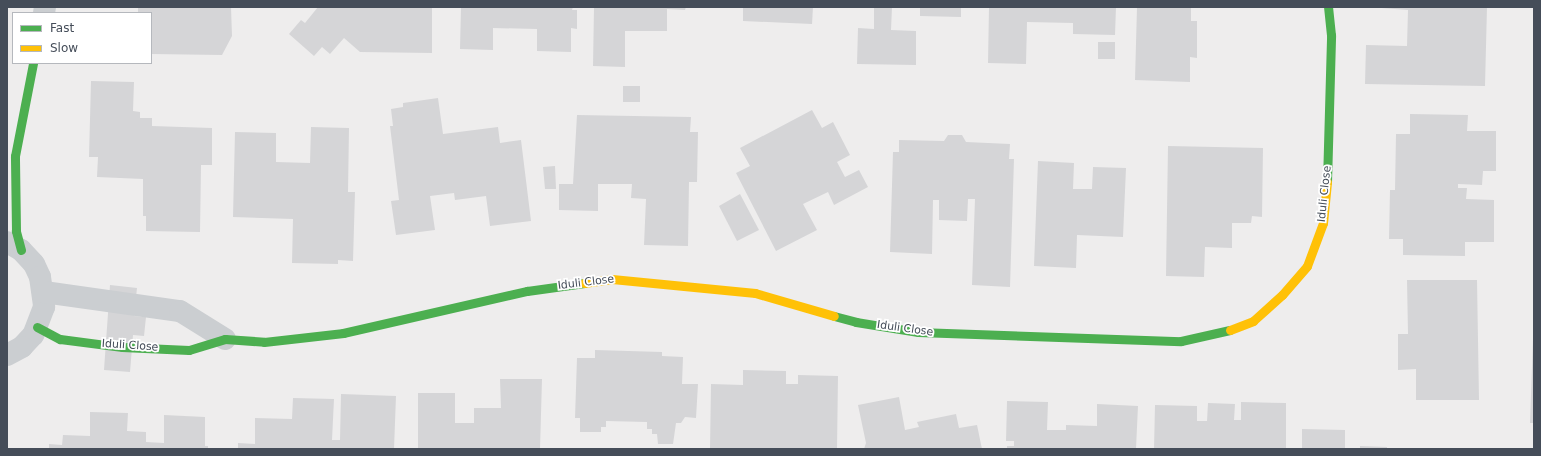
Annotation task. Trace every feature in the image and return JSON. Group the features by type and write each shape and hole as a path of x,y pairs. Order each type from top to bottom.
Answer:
{"street":[{"name":"Iduli Close","path":"37,327 60,339 122,347 189,350 225,339 264,342 343,333 527,292 612,279 755,293 856,322 918,332 1181,341 1222,333 1253,321 1282,295 1307,266 1323,223 1328,174 1331,35 1328,7"},
{"path":"7,355 22,347 37,327 44,307 44,292 34,264 14,246 16,231 11,162 34,64"},
{"name":"Iduli Close","path":"44,292 180,311 225,339"}],"building":[{"path":"138,7 231,7 232,36 222,55 152,54 152,12 138,12"},
{"path":"318,7 432,7 432,53 360,52 344,38 330,54 322,47 314,56 289,34 301,20 305,23"},
{"path":"461,7 573,7 572,10 577,10 577,29 571,28 571,52 537,51 537,29 493,28 493,50 460,49"},
{"path":"594,7 686,7 685,10 667,9 667,31 625,31 625,67 593,66"},
{"path":"743,7 813,7 812,24 743,21"},
{"path":"874,7 892,7 891,30 916,31 916,65 857,64 858,28 874,29"},
{"path":"920,7 961,7 961,17 920,16"},
{"path":"989,7 1116,7 1115,35 1073,34 1073,23 1027,22 1026,64 988,63"},
{"path":"1137,7 1191,7 1191,21 1197,21 1197,58 1190,57 1190,82 1135,80"},
{"path":"1368,7 1487,7 1485,86 1365,84 1366,45 1407,46 1408,10"},
{"path":"1098,42 1115,42 1115,59 1098,59"},
{"path":"91,81 134,82 133,111 140,112 140,118 152,118 152,126 212,128 212,165 201,165 200,232 146,231 146,216 143,216 143,179 97,177 98,157 89,157"},
{"path":"623,86 640,86 640,102 623,102"},
{"path":"438,98 443,134 498,127 500,143 521,140 531,221 490,226 486,196 455,200 454,193 430,196 435,230 396,235 391,201 399,200 390,126 393,126 391,109 403,107 403,103"},
{"path":"812,110 822,128 833,122 850,155 837,162 845,177 859,170 868,187 834,205 828,192 803,204 817,230 776,251 736,173 750,166 740,148"},
{"path":"1410,114 1468,115 1467,131 1496,131 1496,171 1483,171 1482,185 1458,184 1458,188 1467,188 1466,199 1494,200 1494,242 1465,242 1465,256 1403,255 1403,239 1389,239 1390,190 1395,190 1396,134 1410,134"},
{"path":"577,115 691,117 690,132 698,132 697,182 689,182 688,246 644,245 646,199 631,198 632,184 598,184 598,211 559,210 559,184 573,184"},
{"path":"311,127 349,128 348,192 355,192 353,261 338,260 338,264 292,263 293,219 233,217 235,132 276,133 276,162 310,163"},
{"path":"948,135 962,135 966,142 1010,144 1009,159 1014,159 1010,287 972,285 975,199 968,199 967,221 939,220 939,200 933,200 932,254 890,252 893,152 899,152 899,140 944,141"},
{"path":"1168,146 1263,148 1262,217 1252,216 1251,223 1232,223 1232,248 1205,247 1204,277 1166,276"},
{"path":"1038,161 1074,163 1073,189 1092,189 1093,167 1126,168 1123,237 1077,235 1076,268 1034,266"},
{"path":"555,166 556,189 545,189 543,167"},
{"path":"740,194 759,230 737,241 719,206"},
{"path":"1407,280 1477,280 1479,400 1416,400 1416,369 1398,370 1398,334 1408,334"},
{"path":"110,285 137,288 134,316 146,317 144,336 133,335 130,372 104,370"},
{"path":"1533,339 1534,423 1530,423"},
{"path":"595,350 662,352 662,356 683,357 682,384 698,384 696,418 685,417 681,423 676,423 673,444 658,444 657,434 652,434 652,429 647,429 647,422 606,421 606,427 601,427 601,432 580,432 580,418 575,418 577,358 595,358"},
{"path":"743,370 786,371 786,384 798,384 798,375 838,376 837,449 710,449 711,384 743,385"},
{"path":"500,379 542,379 540,449 418,449 418,393 455,393 455,423 474,423 474,408 501,408"},
{"path":"341,394 396,396 394,449 238,449 238,443 255,444 255,418 292,419 293,398 334,399 332,440 340,440"},
{"path":"899,397 905,430 919,427 917,422 956,414 959,428 977,425 982,449 864,449 866,443 858,405"},
{"path":"1007,401 1048,402 1047,430 1066,430 1066,425 1097,426 1097,404 1138,406 1136,449 1007,449 1007,446 1014,446 1014,441 1006,441"},
{"path":"1241,402 1286,403 1286,449 1154,449 1155,405 1197,406 1197,421 1207,421 1208,403 1235,404 1234,420 1241,420"},
{"path":"90,412 128,413 127,431 146,432 146,442 164,443 164,415 205,417 205,446 208,446 208,449 49,449 49,444 62,445 63,435 90,436"},
{"path":"1302,429 1345,430 1345,449 1302,449"},
{"path":"1360,446 1387,447 1387,449 1360,449"}],"traffic: fast":[{"path":"1327,182 1331,35 1328,7"},
{"path":"21,250 16,231 15,156 33,64"},
{"path":"37,327 60,339 122,347 189,350 225,339 264,342 343,333 527,291 584,283"},
{"path":"834,316 856,322 918,332 1181,341 1230,330"}],"traffic: slow":[{"path":"1230,330 1253,321 1282,295 1307,266 1323,223 1327,182"},
{"path":"584,283 612,279 755,293 834,316"}]}
